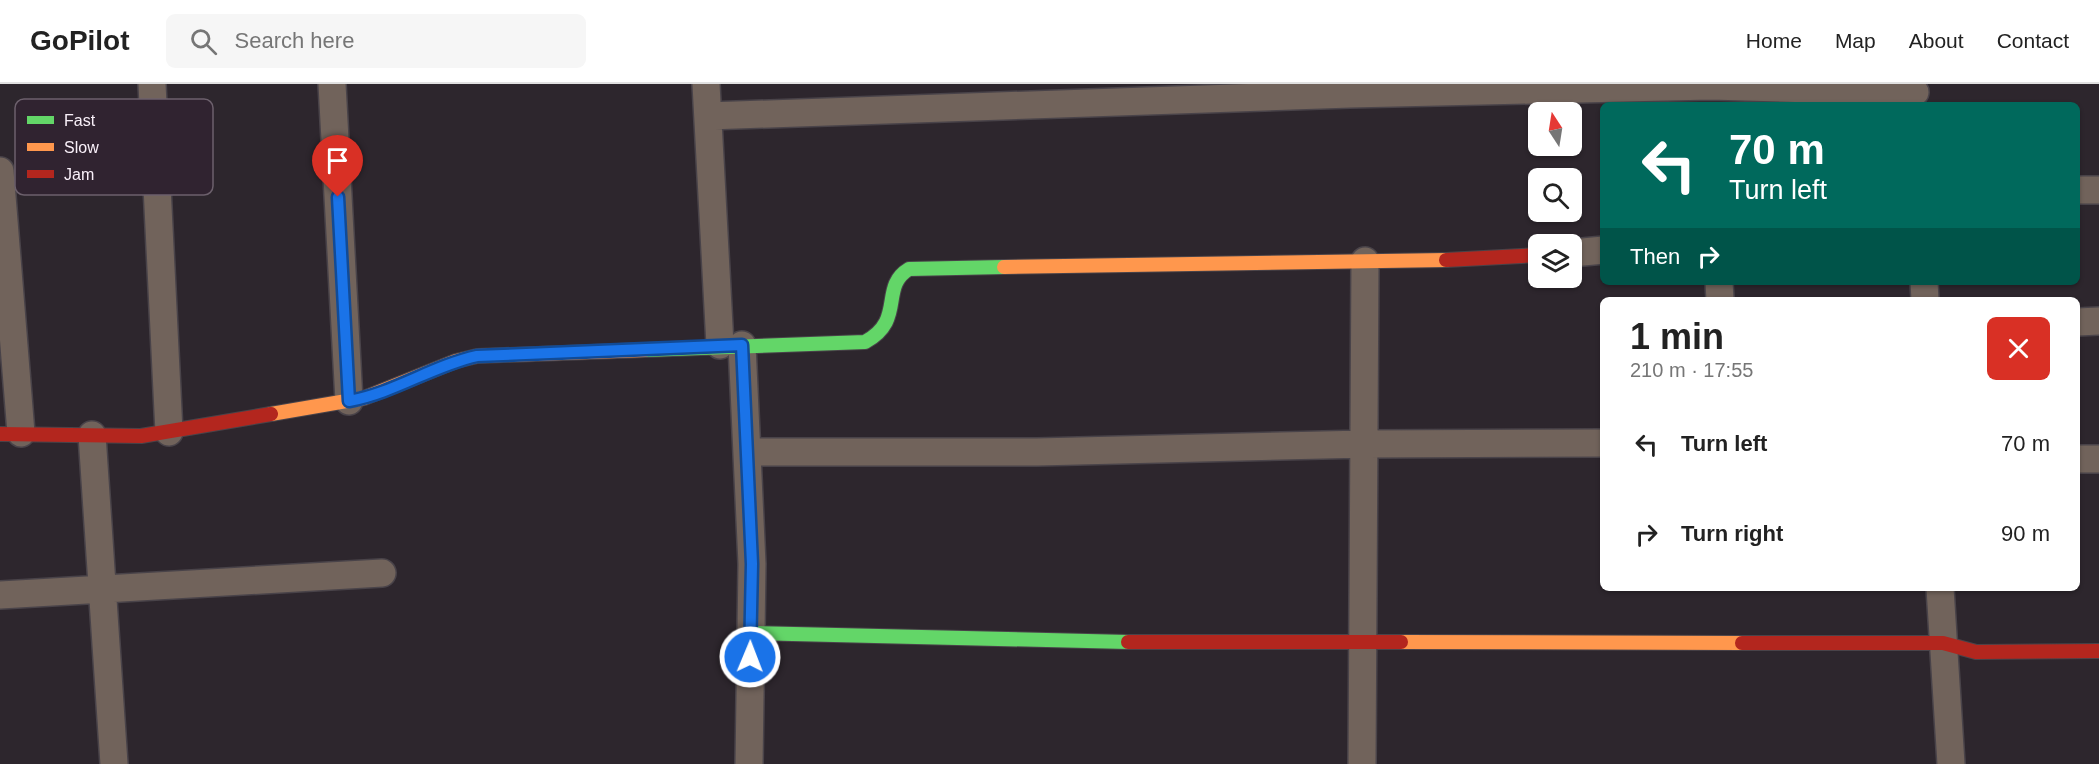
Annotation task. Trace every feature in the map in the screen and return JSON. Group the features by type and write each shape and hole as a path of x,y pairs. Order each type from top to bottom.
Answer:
{"street":[{"path":"152,84 153,99"},
{"path":"332,84 349,401"},
{"path":"706,84 731,345 747,452 752,564 749,764"},
{"path":"708,116 1360,89 1915,94"},
{"path":"0,171 11,434 141,436 169,432 349,401 406,382 456,361 477,356 731,345 854,344 877,338 890,321 897,276 909,269 1496,259 1528,256"},
{"path":"2080,190 2099,190"},
{"path":"157,195 169,432"},
{"path":"1582,251 1600,250"},
{"path":"1362,764 1365,261"},
{"path":"2080,322 2099,321"},
{"path":"92,435 114,764"},
{"path":"747,452 1037,452 1365,444 1600,443"},
{"path":"2080,459 2099,459"},
{"path":"0,595 382,573"},
{"path":"1940,591 1951,764"},
{"path":"751,633 1049,642 1362,640 1943,643 1976,652 2099,651"}],"traffic: fast":[{"path":"645,350 865,342 885,324 895,285 900,276 909,269 1004,267"},
{"path":"751,633 1128,642"}],"traffic: slow":[{"path":"1004,267 1446,260"},
{"path":"271,414 364,398 456,361 477,356 645,350"},
{"path":"1401,642 1742,643"}],"traffic: jam":[{"path":"1446,260 1528,256"},
{"path":"0,434 141,436 271,414"},
{"path":"1128,642 1401,642"},
{"path":"1742,643 1943,643 1976,652 2099,651"}],"route":[{"path":"338,197 349,401 364,398 456,361 477,356 742,345 752,564 750,657"}]}
